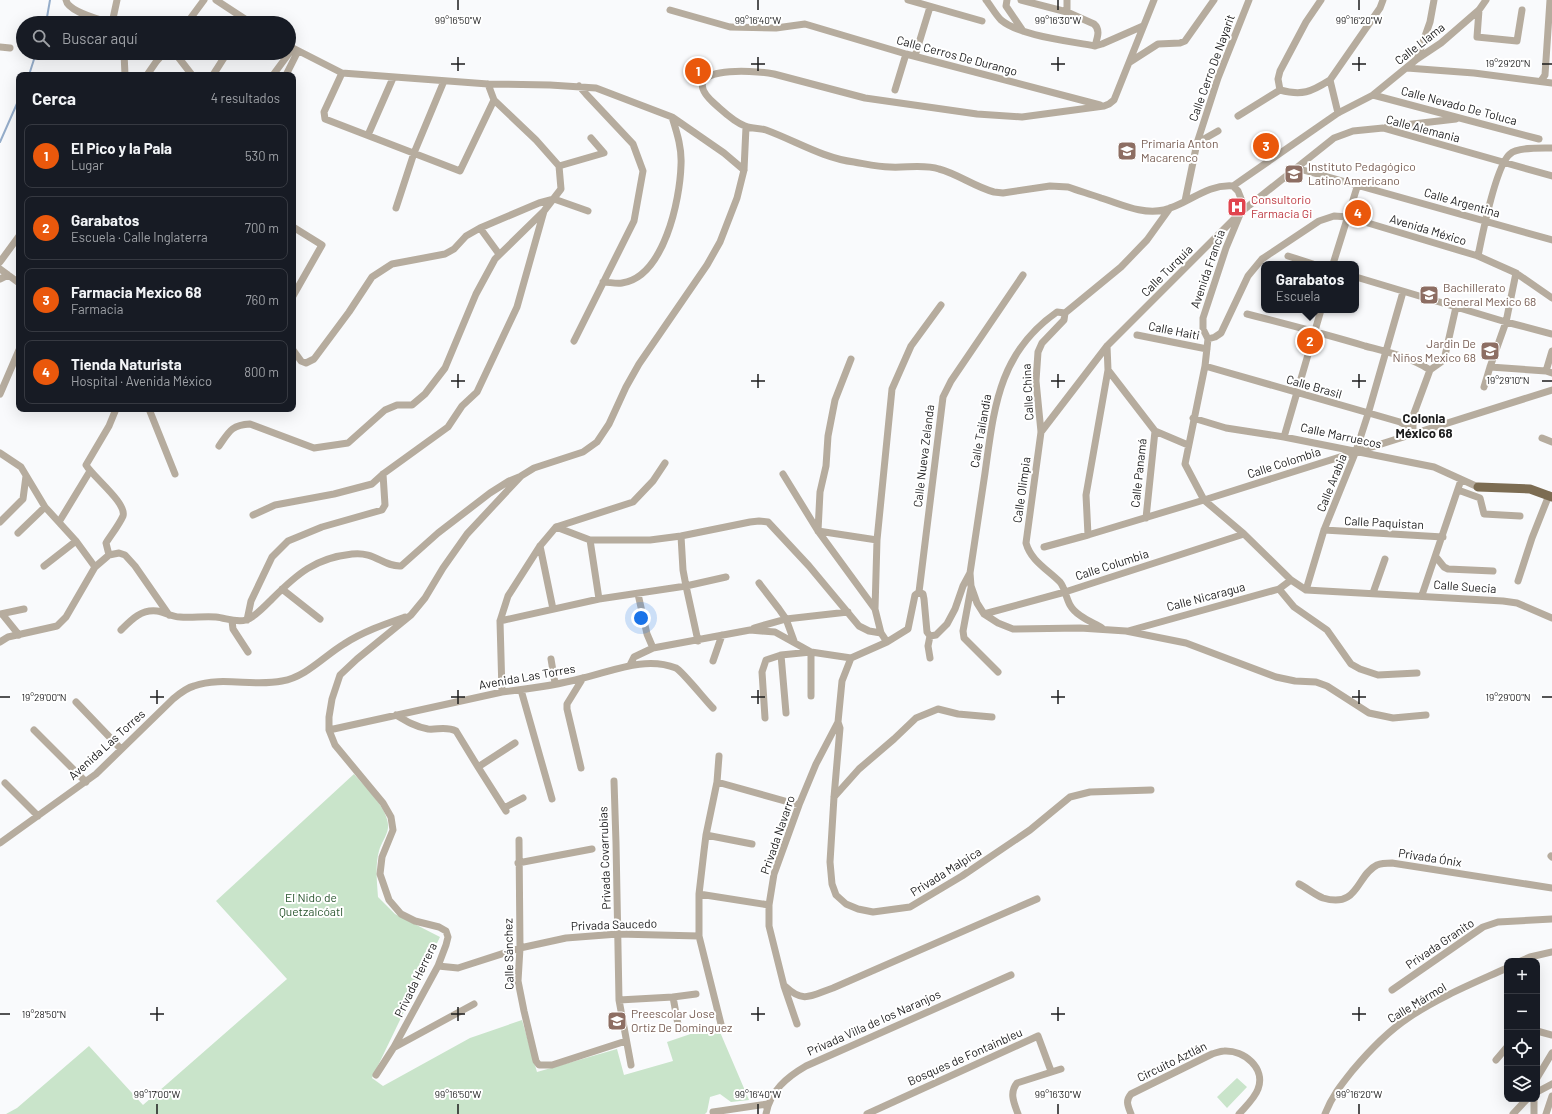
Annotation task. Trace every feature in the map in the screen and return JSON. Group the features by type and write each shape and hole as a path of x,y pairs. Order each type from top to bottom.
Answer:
{"main road":[{"name":"Calle Marruecos","path":"1478,487 1530,489 1550,496"}],"street":[{"path":"66,0 67,4 73,10 91,16"},
{"path":"113,16 117,0"},
{"path":"192,16 204,0"},
{"path":"216,0 240,16"},
{"path":"908,0 982,21"},
{"path":"986,0 1001,19 1012,27 1094,46 1143,26"},
{"path":"1007,0 1006,6 1024,31"},
{"path":"1021,0 1067,12 1094,24 1098,31 1094,46"},
{"path":"1067,0 1067,12"},
{"path":"1154,0 1114,100 1104,106 1022,116 977,114 865,98 759,71 718,73 705,78 702,88 708,98 732,119 746,127 764,130 813,151 852,162 890,167 938,168 994,192 1004,193 1059,186 1068,187 1133,209 1152,211 1170,208 1213,187 1222,185 1233,186 1338,113 1373,94"},
{"path":"1129,63 1158,44 1180,43 1186,41 1214,0"},
{"name":"Calle Cerro De Nayarit","path":"1185,201 1197,143 1218,78 1249,0"},
{"path":"1280,90 1278,79 1280,72 1306,22 1321,0"},
{"path":"1238,116 1280,90 1294,94 1305,93 1316,89 1330,80 1380,8 1383,0"},
{"path":"1417,59 1430,22 1434,0"},
{"name":"Calle Llama","path":"1373,94 1417,59 1441,43 1479,10 1486,0"},
{"path":"1541,81 1545,75 1550,0"},
{"path":"915,56 930,7"},
{"name":"Calle Cerros De Durango","path":"670,10 730,27 776,28 805,24 906,54 1104,106"},
{"path":"1479,10 1477,37 1517,41 1522,10"},
{"path":"0,43 0,47 10,48"},
{"path":"296,50 342,73 488,84 579,86 596,88 672,117 724,153 744,170"},
{"path":"895,90 906,54"},
{"path":"124,60 125,72"},
{"path":"149,72 158,60"},
{"path":"180,60 190,72"},
{"path":"215,72 223,60"},
{"path":"275,72 284,60"},
{"path":"287,72 290,60"},
{"path":"1407,68 1474,73 1552,83"},
{"path":"342,73 324,112 325,119 460,171 494,100"},
{"path":"368,135 393,78"},
{"path":"1330,80 1338,113"},
{"path":"396,208 414,153 444,81"},
{"path":"219,446 231,429 245,424 250,424 314,448 348,443 385,410 397,405 412,405 425,394 445,368 476,294 495,259 544,210 561,189 559,166 536,140 494,100 488,84"},
{"path":"574,341 634,221 643,171 633,144 579,86"},
{"name":"Calle Nevado De Toluca","path":"1373,94 1539,139"},
{"path":"603,282 622,283 634,278 647,269 659,253 666,236 679,189 681,164 680,142 672,117"},
{"path":"1383,128 1460,118"},
{"path":"121,630 134,618 145,612 156,611 178,617 218,618 232,621 247,620 265,606 299,573 316,563 342,555 364,553 394,566 400,566 438,533 490,493 509,481 534,468 583,452 597,442 609,424 626,387 639,364 707,265 720,242 737,198 744,170 746,127"},
{"name":"Calle Alemania","path":"1241,212 1334,138 1353,132 1383,128 1552,176"},
{"path":"1197,143 1218,132"},
{"path":"559,166 604,153 591,138"},
{"path":"1478,256 1485,221 1502,162 1510,152 1534,147 1552,148"},
{"name":"Calle Argentina","path":"1296,168 1358,184 1552,240"},
{"path":"1335,261 1358,184"},
{"name":"Avenida Francia","path":"1208,339 1203,329 1203,318 1226,248 1241,212 1242,201 1238,191 1233,186"},
{"path":"296,354 301,361 306,363 314,359 349,312 372,277 392,264 445,254 454,249 466,236 480,228 554,198 588,211"},
{"name":"Calle Tailandia","path":"971,586 970,573 994,411 1005,374 1017,352 1035,331 1057,312 1065,313 1121,267 1146,240 1170,208"},
{"path":"253,515 275,505 334,494 372,484 383,474 448,427 462,406 477,392 517,307 544,210"},
{"name":"Calle Turquia","path":"1041,432 1107,346 1241,212"},
{"name":"Avenida México","path":"1208,339 1221,333 1248,276 1262,259 1319,221 1334,216 1348,217 1478,256 1516,273 1552,298"},
{"path":"480,228 500,254"},
{"path":"296,229 322,245 296,291"},
{"path":"0,262 16,240"},
{"path":"1288,256 1304,261"},
{"path":"0,269 16,281"},
{"path":"1484,387 1506,322 1516,273"},
{"path":"0,279 8,275"},
{"name":"Calle Nueva Zelanda","path":"919,592 943,397 955,374 1023,275"},
{"path":"1359,278 1506,322 1552,334"},
{"name":"Calle Arabia","path":"1306,590 1324,530 1356,452 1387,352 1403,292"},
{"path":"887,642 881,633 875,609 877,540 892,388 911,346 942,305"},
{"path":"1413,435 1414,416 1430,370 1444,360 1456,307"},
{"name":"Calle China","path":"1041,432 1036,381 1038,352 1042,344 1064,320 1065,313"},
{"path":"1284,437 1320,313"},
{"path":"1247,314 1387,352 1418,362 1430,370"},
{"name":"Calle Haiti","path":"1138,335 1207,349"},
{"path":"1208,339 1205,366 1193,418 1185,464 1204,500 1244,534 1291,580 1306,590 1422,595"},
{"path":"1088,535 1086,495 1108,370 1107,346"},
{"path":"1490,367 1549,372 1552,351"},
{"path":"0,394 16,357"},
{"path":"818,531 820,492 826,466 828,436 834,400 852,359"},
{"name":"Calle Brasil","path":"1205,366 1400,422 1404,424 1413,435"},
{"path":"1108,370 1155,431 1188,445"},
{"name":"Calle Colombia","path":"1044,547 1146,518 1552,390"},
{"path":"109,555 106,550 106,543 123,516 123,510 119,503 86,465 109,426 115,412"},
{"path":"151,412 175,474"},
{"name":"Calle Marruecos","path":"1193,418 1226,428 1284,437 1434,467 1478,487"},
{"name":"Calle Panamá","path":"1146,518 1155,431"},
{"name":"Calle Olimpia","path":"1041,432 1026,543 1028,552 1061,584 1065,592"},
{"path":"1542,438 1552,442"},
{"path":"0,453 21,467 45,507 76,541 95,567"},
{"path":"502,692 500,621 508,596 540,546 556,527 633,502 653,481 665,463"},
{"path":"59,522 90,471"},
{"path":"247,620 251,600 272,557 288,541 295,538 322,527 382,510 386,505 383,474"},
{"path":"783,474 818,531 875,609"},
{"path":"2,517 23,499 26,476"},
{"path":"329,730 329,716 332,699 340,674 411,615 425,598 443,568 467,534 521,476"},
{"name":"Calle Suecia","path":"1461,480 1443,537 1422,595 1518,603 1552,618"},
{"path":"1458,490 1480,498 1484,514 1520,516"},
{"path":"1518,581 1532,538 1550,496"},
{"path":"18,533 45,507"},
{"path":"556,527 590,540 650,540 681,536 750,522 768,522 809,566 859,626 881,633"},
{"name":"Calle Paquistan","path":"1324,530 1443,537"},
{"path":"818,531 877,540"},
{"name":"Calle Columbia","path":"984,614 1065,592 1244,534"},
{"path":"681,536 683,570 698,641"},
{"path":"590,540 599,599"},
{"path":"44,566 76,541"},
{"path":"540,546 553,609"},
{"path":"0,642 8,637 57,626 66,617 95,567 109,555 119,553 125,555 135,566 169,615"},
{"path":"1436,557 1444,567 1448,569 1493,571"},
{"path":"1373,594 1385,559"},
{"path":"930,636 936,635 947,624 970,573"},
{"path":"500,621 599,599 686,586 726,577"},
{"name":"Calle Nicaragua","path":"1126,631 1279,589 1291,580"},
{"path":"759,583 779,608 786,620 794,642"},
{"path":"971,586 977,603 984,614 998,623 1013,629 1080,628 1126,631 1186,643 1276,677 1295,681 1316,682 1327,686 1369,713 1393,718 1426,715"},
{"path":"971,586 963,631 964,638 998,672"},
{"path":"282,589 320,619"},
{"path":"1279,589 1294,607 1327,630 1351,664 1360,669 1378,675 1417,673"},
{"path":"765,718 762,672 766,660 780,655 811,652 851,658 887,642 908,629 915,595 919,592 923,594 924,599 927,632 930,636 928,646 930,658"},
{"path":"1065,592 1070,606 1082,617 1106,630"},
{"path":"638,594 647,634 653,648"},
{"path":"19,635 1,614 24,609"},
{"path":"630,665 634,656 653,648 698,641 750,630 786,620 848,612"},
{"name":"Avenida Las Torres","path":"0,843 86,782 173,699 193,686 206,683 264,683 282,681 303,673 344,644 395,620 411,615"},
{"path":"232,621 233,629 248,652"},
{"path":"750,630 775,632 811,652"},
{"path":"714,661 722,635"},
{"path":"811,652 811,696"},
{"path":"780,655 786,713"},
{"name":"Privada Navarro","path":"797,1024 784,986 769,926 769,905 774,874 799,805 816,764 838,722 842,681 851,658"},
{"path":"551,659 555,683"},
{"name":"Avenida Las Torres","path":"329,730 502,692 521,690 583,678 630,665 660,664 677,669 713,708"},
{"path":"581,768 567,704 583,678"},
{"path":"521,690 552,799"},
{"path":"76,702 121,749"},
{"path":"834,797 859,769 916,718 938,709 958,714 992,717"},
{"path":"396,715 412,725 428,729 450,728 456,730 505,809 523,798"},
{"name":"Privada Malpica","path":"838,722 840,728 830,862 832,884 836,895 846,904 858,909 873,912 910,907 962,876 1030,830 1070,797 1090,792 1151,790"},
{"path":"34,730 86,782"},
{"name":"Privada Herrera","path":"329,730 335,745 383,803 391,817 393,830 382,857 380,874 389,900 402,914 415,921 439,927 446,931 448,937 438,966 394,1047 376,1075"},
{"path":"478,767 515,743"},
{"path":"719,756 717,782 706,835 699,894 699,936 721,1024"},
{"name":"Privada Covarrubias","path":"614,781 619,1000 631,1065"},
{"path":"717,782 799,805"},
{"path":"5,783 38,816"},
{"path":"706,835 752,844"},
{"name":"Calle Sánchez","path":"519,840 518,863 520,948 518,981 536,1061 539,1065 552,1065 626,1041"},
{"path":"518,863 592,849"},
{"name":"Privada Ónix","path":"1299,884 1322,897 1335,900 1346,898 1355,891 1369,871 1376,866 1392,863 1552,888"},
{"path":"699,894 769,905"},
{"path":"784,986 794,994 803,998 833,988 1037,898"},
{"name":"Privada Granito","path":"1392,990 1483,927 1498,922 1552,919"},
{"name":"Privada Saucedo","path":"438,966 458,968 520,948 566,938 618,934 699,936"},
{"path":"1528,958 1552,952"},
{"name":"Calle Mármol","path":"1325,1114 1330,1100 1338,1088 1360,1062 1388,1033 1408,1017 1443,997 1504,969"},
{"name":"Privada Villa de los Naranjos","path":"766,1114 768,1104 775,1091 788,1076 806,1066 1011,975"},
{"path":"619,1000 673,997 696,994"},
{"path":"673,997 679,1030"},
{"path":"394,1047 474,1004"},
{"path":"1540,1031 1552,1035"},
{"name":"Bosques de Fontainbleu","path":"867,1114 1038,1036 1051,1071"},
{"name":"Circuito Aztlán","path":"1131,1114 1127,1105 1128,1098 1131,1094 1212,1054 1223,1051 1234,1052 1244,1056 1256,1065 1259,1073 1258,1089 1239,1114"},
{"path":"1496,1060 1504,1051"},
{"path":"1540,1073 1552,1053"},
{"path":"1018,1114 1013,1098 1013,1088 1017,1083 1061,1069"},
{"path":"1540,1090 1552,1084"},
{"path":"1546,1114 1552,1096"},
{"path":"1513,1114 1524,1102"},
{"path":"1534,1102 1534,1114"},
{"path":"713,1112 768,1104"}],"green space":[{"name":"El Nido de Quetzalcóatl","path":"354,774 376,799 388,821 388,828 380,848 377,862 378,897 395,914 440,937 372,1078 383,1086 470,1038 522,1020 537,1072 617,1049 624,1075 673,1061 667,1042 717,1025 749,1100 731,1102 720,1094 710,1097 707,1112 705,1114 6,1114 17,1108 89,1046 143,1105 287,979 216,901"},
{"path":"1237,1078 1247,1087 1227,1108 1217,1097"}],"waterway":[{"path":"47,16 50,0"},
{"path":"30,72 34,60"},
{"path":"0,142 16,106"}],"place":[{"name":"El Pico y la Pala","path":"698,71"},
{"name":"Farmacia Mexico 68","path":"1266,146"},
{"name":"Primaria Anton Macarenco","path":"1127,151"},
{"name":"Instituto Pedagógico Latino Americano","path":"1294,174"},
{"name":"Consultorio Farmacia Gi","path":"1237,207"},
{"name":"Tienda Naturista","path":"1358,213"},
{"name":"Bachillerato General Mexico 68","path":"1429,295"},
{"name":"Garabatos","path":"1310,341"},
{"name":"Jardin De Niños Mexico 68","path":"1490,351"},
{"name":"Preescolar Jose Ortiz De Dominguez","path":"617,1021"}],"district":[{"name":"Colonia México 68","path":"1424,426"}]}
